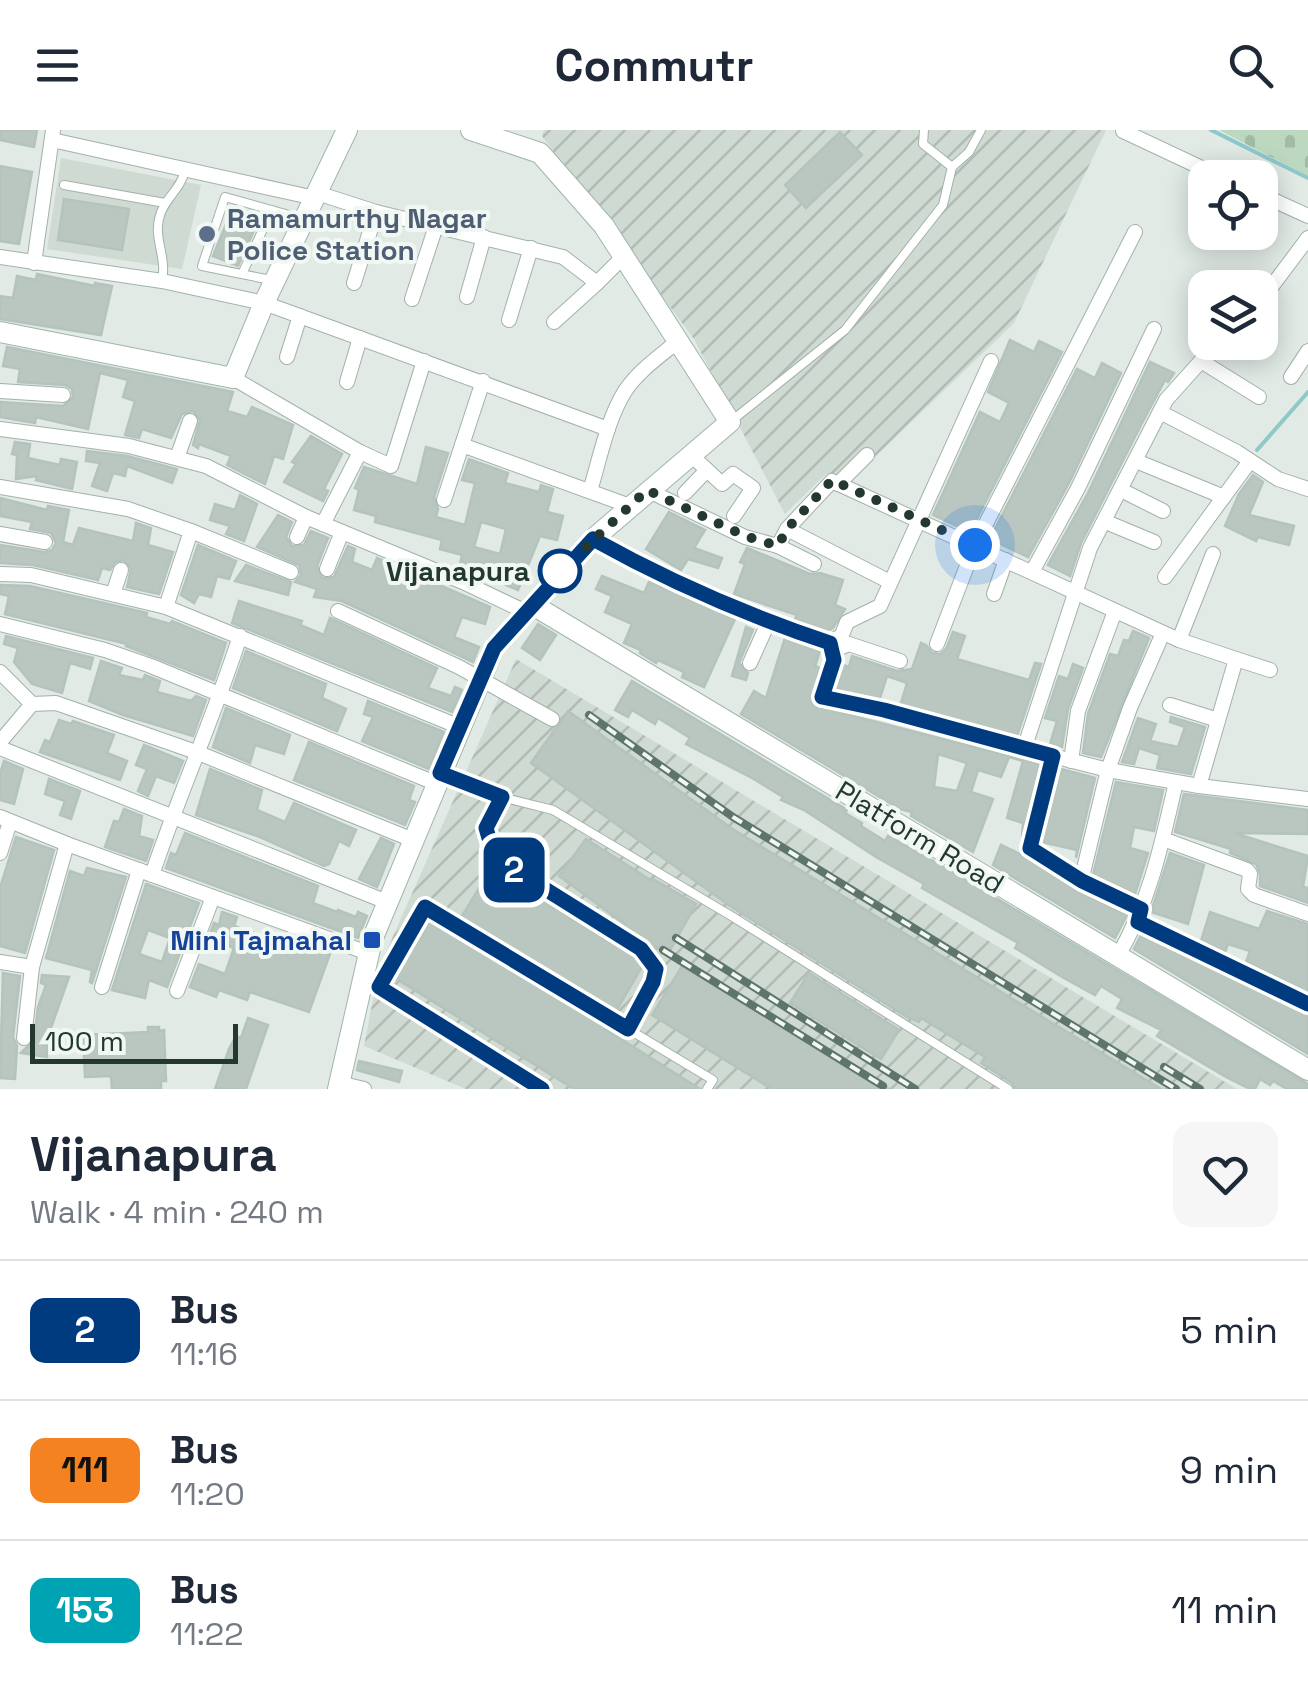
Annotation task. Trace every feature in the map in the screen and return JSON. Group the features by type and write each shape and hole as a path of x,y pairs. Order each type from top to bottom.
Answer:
{"street":[{"path":"233,378 264,303 347,130"},
{"path":"364,1089 338,1086 368,953 494,648 593,539 730,422 604,226 540,152 471,130"},
{"path":"1123,132 1188,162"},
{"path":"34,263 52,135 563,256 598,283"},
{"path":"1278,202 1308,216"},
{"path":"354,282 376,212"},
{"path":"412,299 436,226"},
{"path":"937,644 975,545 1135,232"},
{"path":"467,297 484,237"},
{"path":"1278,278 1308,238"},
{"path":"510,320 530,248"},
{"path":"0,257 162,281 264,303 608,429"},
{"path":"554,322 623,257"},
{"path":"286,357 300,316"},
{"path":"1032,572 1078,488 1154,329"},
{"path":"0,332 233,378 360,452 392,466 424,360"},
{"path":"347,382 360,338"},
{"path":"590,491 608,429 625,392 641,372 678,340"},
{"path":"1290,377 1308,351"},
{"path":"831,647 847,622 880,606 992,360"},
{"path":"1024,748 1090,548 1160,412 1182,379 1201,361 1259,397"},
{"path":"444,500 483,381"},
{"path":"0,390 63,395"},
{"path":"1160,412 1278,479 1308,490"},
{"path":"176,458 190,421"},
{"path":"0,429 129,446 206,466 306,518 530,608"},
{"path":"462,445 630,506"},
{"path":"323,524 360,452"},
{"path":"690,454 722,484 733,474 752,488 734,516"},
{"path":"838,484 867,455"},
{"path":"1136,461 1224,497"},
{"path":"1165,577 1250,461"},
{"path":"685,493 706,470"},
{"path":"778,546 787,529 832,480 1180,640 1270,670"},
{"path":"0,488 128,509 290,572"},
{"path":"647,490 814,564"},
{"path":"1121,490 1163,511"},
{"path":"297,537 306,518"},
{"path":"1106,522 1154,542"},
{"path":"787,529 890,582"},
{"path":"166,607 192,531"},
{"path":"327,570 342,532"},
{"path":"0,534 45,542"},
{"path":"593,539 658,575 768,623 831,647 850,644 900,661"},
{"path":"1180,640 1213,554"},
{"path":"994,594 1006,560"},
{"path":"113,594 121,570"},
{"path":"0,574 31,575 166,607 460,726"},
{"name":"Platform Road","path":"530,608 1308,1070"},
{"path":"338,611 480,679 552,720"},
{"path":"1071,762 1078,711 1115,611"},
{"path":"750,663 768,623"},
{"path":"0,624 105,650 438,778"},
{"path":"1082,881 1108,770 1163,632"},
{"path":"102,986 221,694 240,636"},
{"path":"831,647 834,660 822,697 1108,770 1308,800"},
{"path":"1200,786 1236,659"},
{"path":"0,672 32,704 56,704 196,752 413,840"},
{"path":"32,704 0,745 387,902"},
{"path":"1170,705 1218,720"},
{"path":"1053,756 1030,848 1140,915 1308,1004"},
{"path":"1118,956 1140,915 1153,879 1176,782"},
{"path":"0,853 5,819 368,953"},
{"path":"1162,839 1247,870 1248,889 1254,895 1308,914"},
{"path":"24,1038 32,967 67,844"},
{"path":"177,991 213,897"},
{"path":"0,962 32,967"}],"lane":[{"path":"924,130 922,144 952,167"},
{"path":"730,422 845,330 943,204 952,167 969,152 982,130"},
{"path":"162,281 166,264 157,233 165,202 182,183 185,169"},
{"path":"64,185 165,202"},
{"path":"275,281 202,266 225,197 304,219"},
{"path":"242,274 272,210"},
{"path":"438,778 553,810 1008,1089"},
{"path":"502,797 486,828 502,862 651,959 656,969 653,982 628,1029"},
{"path":"542,1089 379,987 425,907 713,1080 707,1089"}],"shaded area":[{"path":"544,130 1106,130 1014,323 853,478 826,474 785,514 694,339 542,136"},
{"path":"61,158 201,185 182,269 47,249"},
{"path":"516,659 1237,1089 466,1089 364,1046 379,968"}],"green space":[{"path":"1219,130 1308,130 1308,176"}],"building":[{"path":"1,130 37,130 34,147 0,140"},
{"path":"840,132 862,155 806,208 785,185"},
{"path":"0,166 32,172 19,244 0,241"},
{"path":"64,199 129,209 122,250 58,240"},
{"path":"233,207 260,217 238,266 213,256"},
{"path":"37,274 112,286 101,335 0,319 0,296 13,298 17,276 36,280"},
{"path":"1010,340 1034,352 1039,341 1062,352 970,532 933,515 980,412 1000,422 1009,403 988,392"},
{"path":"7,347 233,392 227,411 247,417 252,407 293,425 283,459 274,456 265,484 227,465 231,456 193,445 200,420 193,411 182,414 171,438 142,429 139,438 125,435 135,401 123,397 128,380 100,373 88,429 36,417 35,423 0,417 0,402 63,406 73,397 72,389 65,385 18,382 20,369 3,366"},
{"path":"1150,362 1174,373 1168,382 1165,380 1142,423 1081,543 1070,576 1048,565 1088,493"},
{"path":"1102,363 1121,373 1069,483 1028,557 990,539 1077,369 1095,378"},
{"path":"311,436 342,454 324,489 328,491 323,501 284,482 296,464 292,462"},
{"path":"15,442 30,444 28,458 60,465 61,459 77,462 72,489 36,480 37,476 16,479 17,455 12,454"},
{"path":"426,447 448,453 434,497 436,517 465,525 475,483 462,480 469,459 508,473 505,483 539,492 541,485 553,489 547,512 563,516 557,540 540,536 518,590 506,585 511,571 478,563 470,574 459,569 462,555 440,549 442,540 375,522 376,516 354,510 359,490 355,488 364,467 417,484","holes":["481,522 506,529 500,554 474,547"]},
{"path":"87,451 177,469 172,483 127,466 125,476 113,473 107,491 92,486 100,463 86,461"},
{"path":"1253,475 1263,482 1249,515 1294,526 1289,545 1258,537 1256,541 1225,526 1239,494"},
{"path":"240,495 257,504 244,541 226,534 230,526 210,520 215,504 235,510"},
{"path":"0,498 47,510 48,506 69,510 63,542 73,545 79,528 133,541 136,523 151,528 148,545 173,552 159,594 127,587 131,569 123,560 115,562 110,570 102,568 98,580 33,565 0,563 0,545 44,552 52,550 56,543 51,533 30,529 32,522 0,516"},
{"path":"669,512 705,530 694,548 722,558 718,568 688,559 681,570 646,549"},
{"path":"278,515 292,522 286,537 292,546 304,545 311,531 328,538 317,566 322,578 334,577 348,546 355,549 352,562 372,570 377,558 490,607 485,624 462,617 454,637 479,647 473,662 342,601 314,597 317,589 295,582 301,575 299,565 257,547"},
{"path":"198,545 236,561 229,579 217,576 211,597 199,594 194,603 181,595"},
{"path":"747,548 810,574 843,580 835,605 845,609 833,628 827,631 795,619 797,615 734,594"},
{"path":"246,565 291,582 288,595 235,581"},
{"path":"602,576 644,593 649,582 735,619 704,687 682,677 684,672 658,660 656,663 641,650 624,643 632,624 605,612 612,596 596,589"},
{"path":"0,585 30,586 147,613 146,617 170,624 172,621 226,643 214,680 127,644 5,614 9,596 0,594"},
{"path":"239,601 302,621 300,625 324,635 330,618 437,668 428,688 451,696 455,687 462,690 452,712 232,623"},
{"path":"538,624 556,635 540,660 522,648"},
{"path":"746,627 753,630 739,663 748,673 746,680 732,676"},
{"path":"1133,631 1149,638 1101,757 1083,753 1088,714 1110,654 1118,656 1124,640 1129,641"},
{"path":"953,632 965,636 957,659 1029,680 1035,663 1041,664 1017,736 900,706 907,683 887,676 879,701 836,690 843,665 849,667 852,656 897,671 912,669 921,643 932,653 940,654"},
{"path":"6,636 93,658 90,669 70,663 62,693 32,684 14,662 18,648 4,644"},
{"path":"785,638 820,651 812,698 818,707 1040,764 1022,837 1023,823 1007,818 1023,761 1009,757 1001,777 978,770 971,792 993,799 973,852 911,816 912,812 900,809 741,714 754,691 766,698","holes":["938,754 967,763 957,791 934,787"]},
{"path":"246,651 326,684 322,698 346,709 337,731 233,688"},
{"path":"101,661 122,668 119,675 143,680 145,675 160,681 157,692 191,701 196,696 206,700 193,736 89,701"},
{"path":"1073,664 1083,668 1068,709 1062,747 1050,744 1057,721 1045,718 1059,676 1068,679"},
{"path":"632,681 847,810 845,813 885,841 888,836 937,863 1308,1084 1308,1089 1287,1089 1260,1079 1255,1089 1250,1089 1226,1077 1157,1036 1161,1030 1117,1008 1122,999 1101,986 1095,995 1062,977 1015,948 1018,943 922,888 924,884 804,810 781,800 783,797 752,778 686,744 690,738 658,718 655,724 632,710 628,717 615,710"},
{"path":"368,701 444,732 429,769 362,741 373,717 364,714"},
{"path":"226,708 290,735 284,754 255,745 250,763 213,747"},
{"path":"568,711 734,830 1161,1089 1015,1089 981,1063 985,1057 921,1018 919,1022 907,1017 730,906 531,763"},
{"path":"1171,717 1205,727 1191,774 1157,768 1160,755 1139,748 1134,764 1122,762 1138,718 1156,724 1150,741 1178,747 1185,727 1170,722"},
{"path":"59,720 114,735 107,753 127,761 120,780 40,752 45,740 50,742"},
{"path":"309,742 414,786 409,800 415,802 405,825 294,780"},
{"path":"144,745 183,761 174,783 156,776 148,796 138,791 147,769 136,765"},
{"path":"4,761 23,769 14,804 0,800"},
{"path":"210,769 262,790 257,810 285,822 294,803 356,830 349,846 339,841 329,864 324,866 260,837 196,815"},
{"path":"1061,769 1095,778 1076,858 1077,850 1042,842"},
{"path":"49,779 80,791 71,819 60,815 65,801 45,794"},
{"path":"1116,782 1163,790 1154,831 1134,827 1130,848 1148,853 1135,894 1093,875"},
{"path":"1184,794 1308,810 1308,834 1234,833 1308,856 1303,887 1308,888 1308,903 1260,886 1256,864 1230,853 1231,849 1175,832"},
{"path":"124,809 142,816 139,836 153,840 146,861 105,847 114,821 119,822"},
{"path":"185,833 318,886 313,903 356,917 358,912 367,916 358,938 166,868"},
{"path":"16,837 54,850 25,953 0,946 0,888"},
{"path":"381,838 394,844 377,887 359,879"},
{"path":"586,839 696,904 668,954 656,947 654,951 624,929 626,925 559,876"},
{"path":"1001,845 1075,890 1127,915 1115,938 993,865"},
{"path":"1170,853 1204,865 1188,924 1151,912"},
{"path":"87,868 126,877 92,983 92,970 46,958 70,871 84,876"},
{"path":"491,869 615,945 616,942 644,963 615,1013 460,919"},
{"path":"146,884 199,903 167,987 149,980 145,998 112,990","holes":["148,930 170,938 162,962 139,954"]},
{"path":"1267,911 1308,924 1308,992 1246,962 1250,951 1228,944 1225,952 1201,941 1210,912 1259,929"},
{"path":"222,912 237,917 234,926 331,951 309,1012 250,992 247,1000 219,990 216,997 190,987 199,964 225,974 234,948 208,939 214,923 219,925"},
{"path":"430,921 607,1025 605,1029 700,1089 574,1089 395,978"},
{"path":"1141,935 1308,1015 1308,1054 1134,949"},
{"path":"684,963 889,1089 772,1089 652,1015"},
{"path":"3,973 20,976 13,1037 17,1046 15,1079 0,1078"},
{"path":"809,973 899,1030 881,1059 790,1003"},
{"path":"42,975 69,977 47,1039 47,1057 21,1053 34,1040 38,1007 46,985 41,983"},
{"path":"248,1018 268,1025 246,1089 215,1089 229,1049 236,1036 241,1038"},
{"path":"148,1027 164,1030 166,1081 161,1081 161,1089 112,1089 111,1076 85,1077 83,1035 148,1032"},
{"path":"359,1061 402,1071 399,1082 357,1070"}],"waterway":[{"path":"1211,130 1308,178"},
{"path":"1257,450 1308,392"}],"railway":[{"path":"589,715 733,817 1176,1089"},
{"path":"676,938 915,1089"},
{"path":"663,950 883,1086"},
{"path":"1164,1067 1200,1089"}],"bus line":[{"name":"2","path":"542,1089 379,987 425,907 628,1029 653,982 656,969 641,949 502,862 486,828 502,797 440,773 494,648 593,539 724,605 830,643 834,660 822,697 1053,756 1030,848 1082,881 1141,909 1138,922 1308,1004"}],"place":[{"name":"Ramamurthy Nagar Police Station","path":"207,234"},
{"name":"Vijanapura","path":"560,571"},
{"name":"Mini Tajmahal","path":"372,940"}],"route":[{"path":"560,571 647,490 745,536 778,546 787,529 832,480 975,545"}]}
